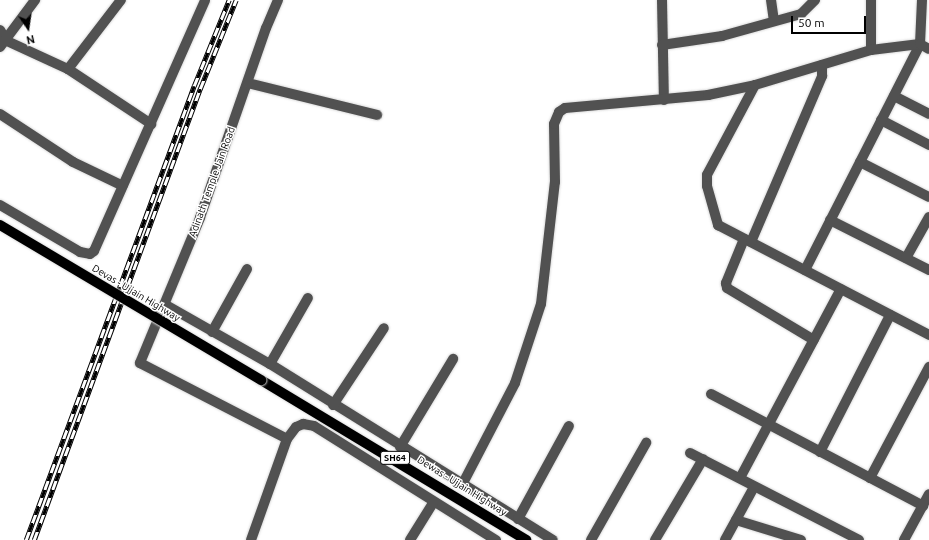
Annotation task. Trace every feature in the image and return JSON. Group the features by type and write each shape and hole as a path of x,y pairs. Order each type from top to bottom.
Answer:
{"main road":[{"name":"Devas - Ujjain Highway","path":"0,225 261,380"},
{"name":"Dewas - Ujjain Highway","path":"261,380 526,540"}],"street":[{"path":"4,44 35,0"},
{"path":"68,69 121,0"},
{"path":"0,205 80,252 90,254 97,248 205,0"},
{"name":"Adinath Temple Jain Road","path":"278,0 266,28 248,84 166,305 140,363 286,439"},
{"path":"662,0 664,100"},
{"path":"771,0 774,21"},
{"path":"662,45 722,36 801,14 815,0"},
{"path":"871,0 871,50"},
{"path":"805,270 881,120 924,47 922,0"},
{"path":"0,30 4,44"},
{"path":"4,44 68,69 151,124"},
{"path":"462,485 515,383 541,304 555,182 554,124 559,112 565,108 664,100 755,85 871,50 924,47"},
{"path":"814,340 727,288 726,283 822,76 822,65"},
{"path":"248,84 377,115"},
{"path":"755,85 707,175 707,186 718,225 929,335"},
{"path":"894,96 929,114"},
{"path":"0,114 73,162 123,186"},
{"path":"881,120 929,145"},
{"path":"860,162 929,197"},
{"path":"906,258 929,217"},
{"path":"830,220 929,270"},
{"path":"212,332 247,270"},
{"path":"740,478 841,289"},
{"path":"270,364 308,298"},
{"path":"166,305 270,364 400,447 553,540"},
{"path":"820,452 890,315"},
{"path":"333,405 384,328"},
{"path":"400,447 452,359"},
{"path":"870,478 929,367"},
{"path":"711,394 923,506"},
{"path":"251,540 286,439 296,426 303,424 314,426 433,503 496,540"},
{"path":"518,519 569,426"},
{"path":"591,540 646,443"},
{"path":"690,453 854,539"},
{"path":"655,540 703,459"},
{"path":"725,540 754,487"},
{"path":"904,540 929,494"},
{"path":"410,540 433,503"},
{"path":"736,520 801,540"}],"railway":[{"path":"26,540 194,86 229,0"},
{"path":"34,540 200,89 236,0"}]}
